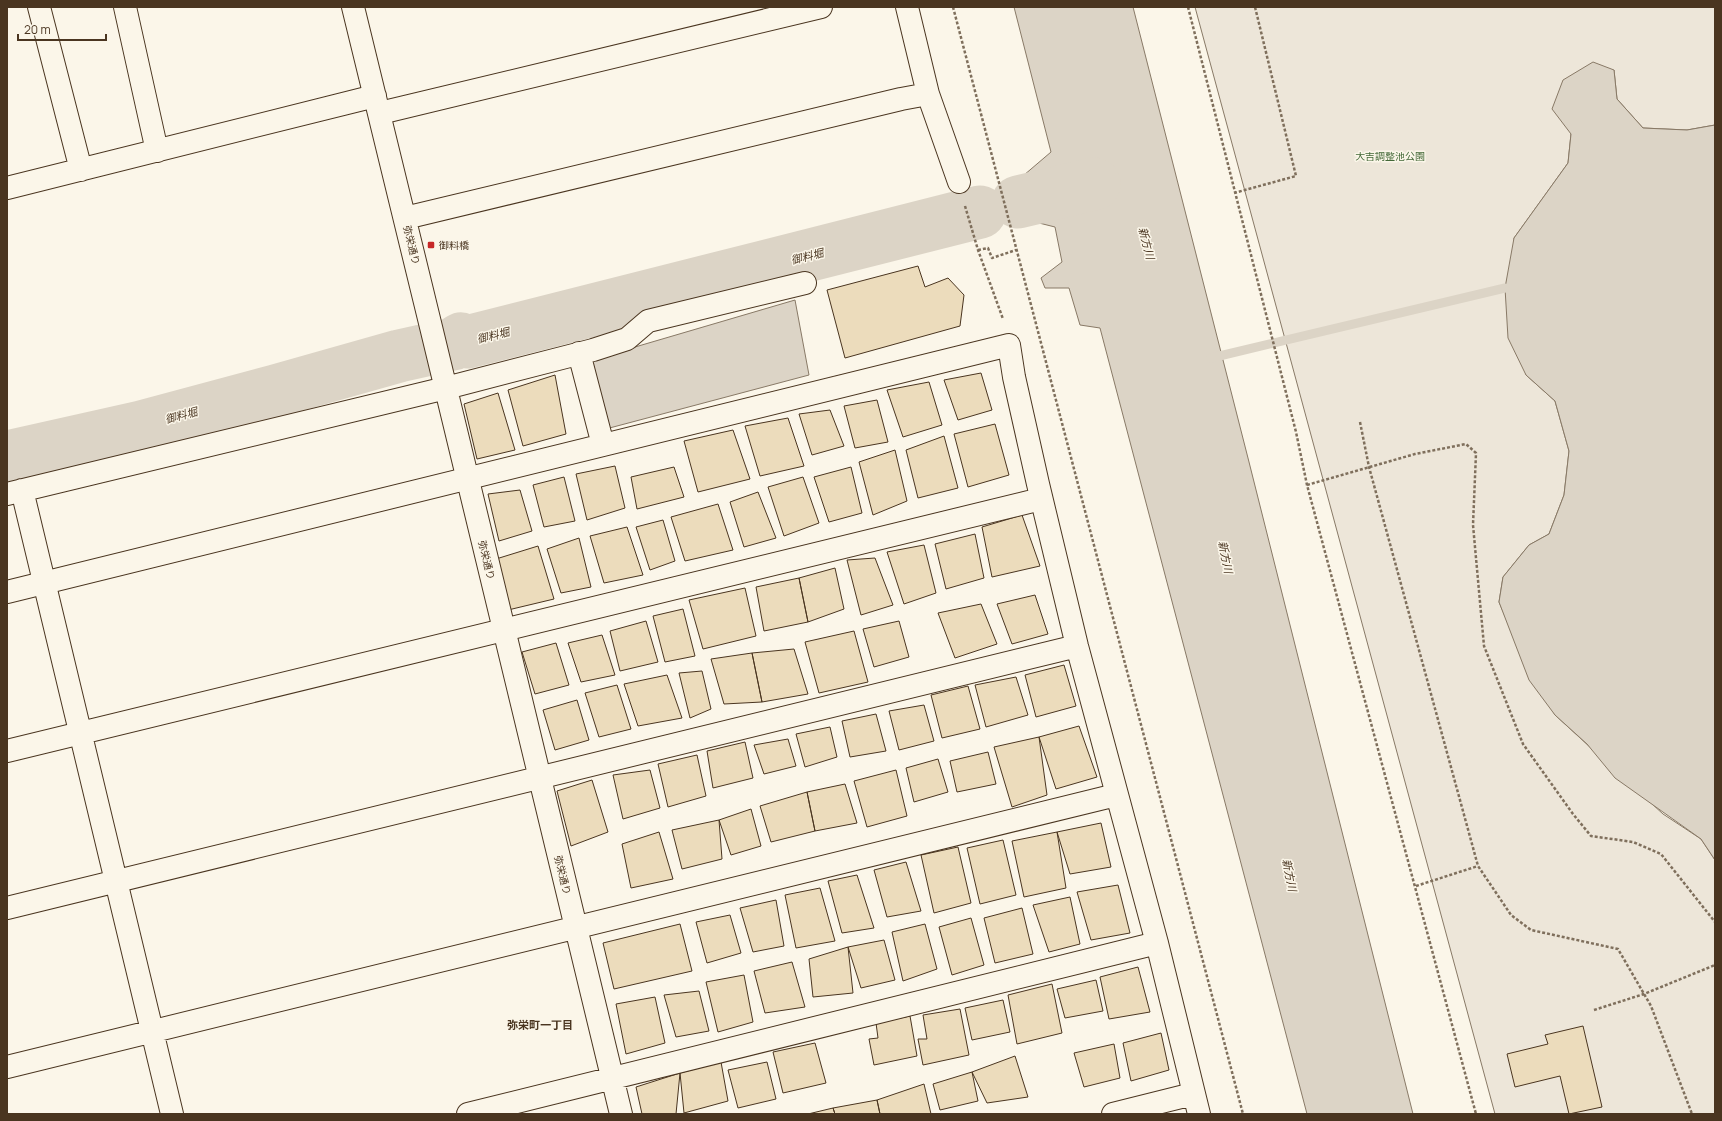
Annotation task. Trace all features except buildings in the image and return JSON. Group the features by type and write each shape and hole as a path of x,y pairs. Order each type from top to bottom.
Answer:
{"street":[{"path":"39,7 82,170"},
{"path":"125,7 157,151"},
{"name":"弥栄通り","path":"352,7 405,218 621,1114"},
{"path":"7,188 157,151 821,7"},
{"path":"907,7 928,94 959,182"},
{"path":"405,218 894,100 928,94"},
{"path":"172,1114 45,583 15,492 444,381 579,353 627,339 648,321 805,282"},
{"path":"7,592 1009,345 1014,377 1077,646 1116,794 1158,943 1196,1104 1113,1114"},
{"path":"579,353 603,445"},
{"path":"7,751 1042,499"},
{"path":"7,908 1077,646"},
{"path":"7,1067 1116,794"},
{"path":"468,1114 1158,943"}],"path":[{"path":"953,7 1243,1114"},
{"path":"1188,7 1234,194 1296,432 1307,484 1476,1114"},
{"path":"1234,194 1296,176 1255,7"},
{"path":"965,205 978,250 1004,322 1009,345"},
{"path":"978,250 988,248 992,258 1016,250"},
{"path":"1360,422 1369,466 1478,866 1511,915 1531,930 1618,949 1651,1006 1692,1114"},
{"path":"1307,484 1415,454 1466,444 1476,453 1473,525 1484,646 1523,744 1573,814 1591,836 1633,842 1661,854 1715,922"},
{"path":"1416,886 1478,866"},
{"path":"1594,1010 1644,994 1715,966"}],"green space":[{"name":"大吉調整池公園","path":"1195,7 1715,7 1715,125 1687,130 1643,128 1617,99 1614,70 1571,134 1568,163 1514,238 1526,375 1555,401 1569,451 1564,495 1549,534 1529,545 1503,577 1499,602 1510,628 1555,715 1663,814 1701,839 1715,860 1715,1114 1495,1114"}],"water":[{"name":"新方川","path":"1014,7 1133,7 1413,1114 1307,1114 1100,328 1080,325 1069,288 1045,288 1041,278 1062,262 1055,227 1027,220 1017,181 1051,152"},
{"path":"1593,62 1614,70 1617,99 1643,128 1687,130 1715,125 1715,860 1701,839 1615,778 1587,744 1555,715 1529,680 1499,602 1503,577 1529,545 1549,534 1564,495 1569,451 1555,401 1526,375 1508,338 1505,288 1514,238 1568,163 1571,134 1552,109 1563,80"},
{"path":"795,300 809,375 602,430 584,362"}],"waterway":[{"name":"御料堀","path":"1018,202 1094,184"},
{"name":"御料堀","path":"7,457 141,427 399,356 453,344 461,339 467,342 980,212"},
{"path":"1211,358 1505,288"}],"place":[{"name":"御料橋","path":"431,245"}],"district":[{"name":"弥栄町一丁目","path":"540,1024"}]}
